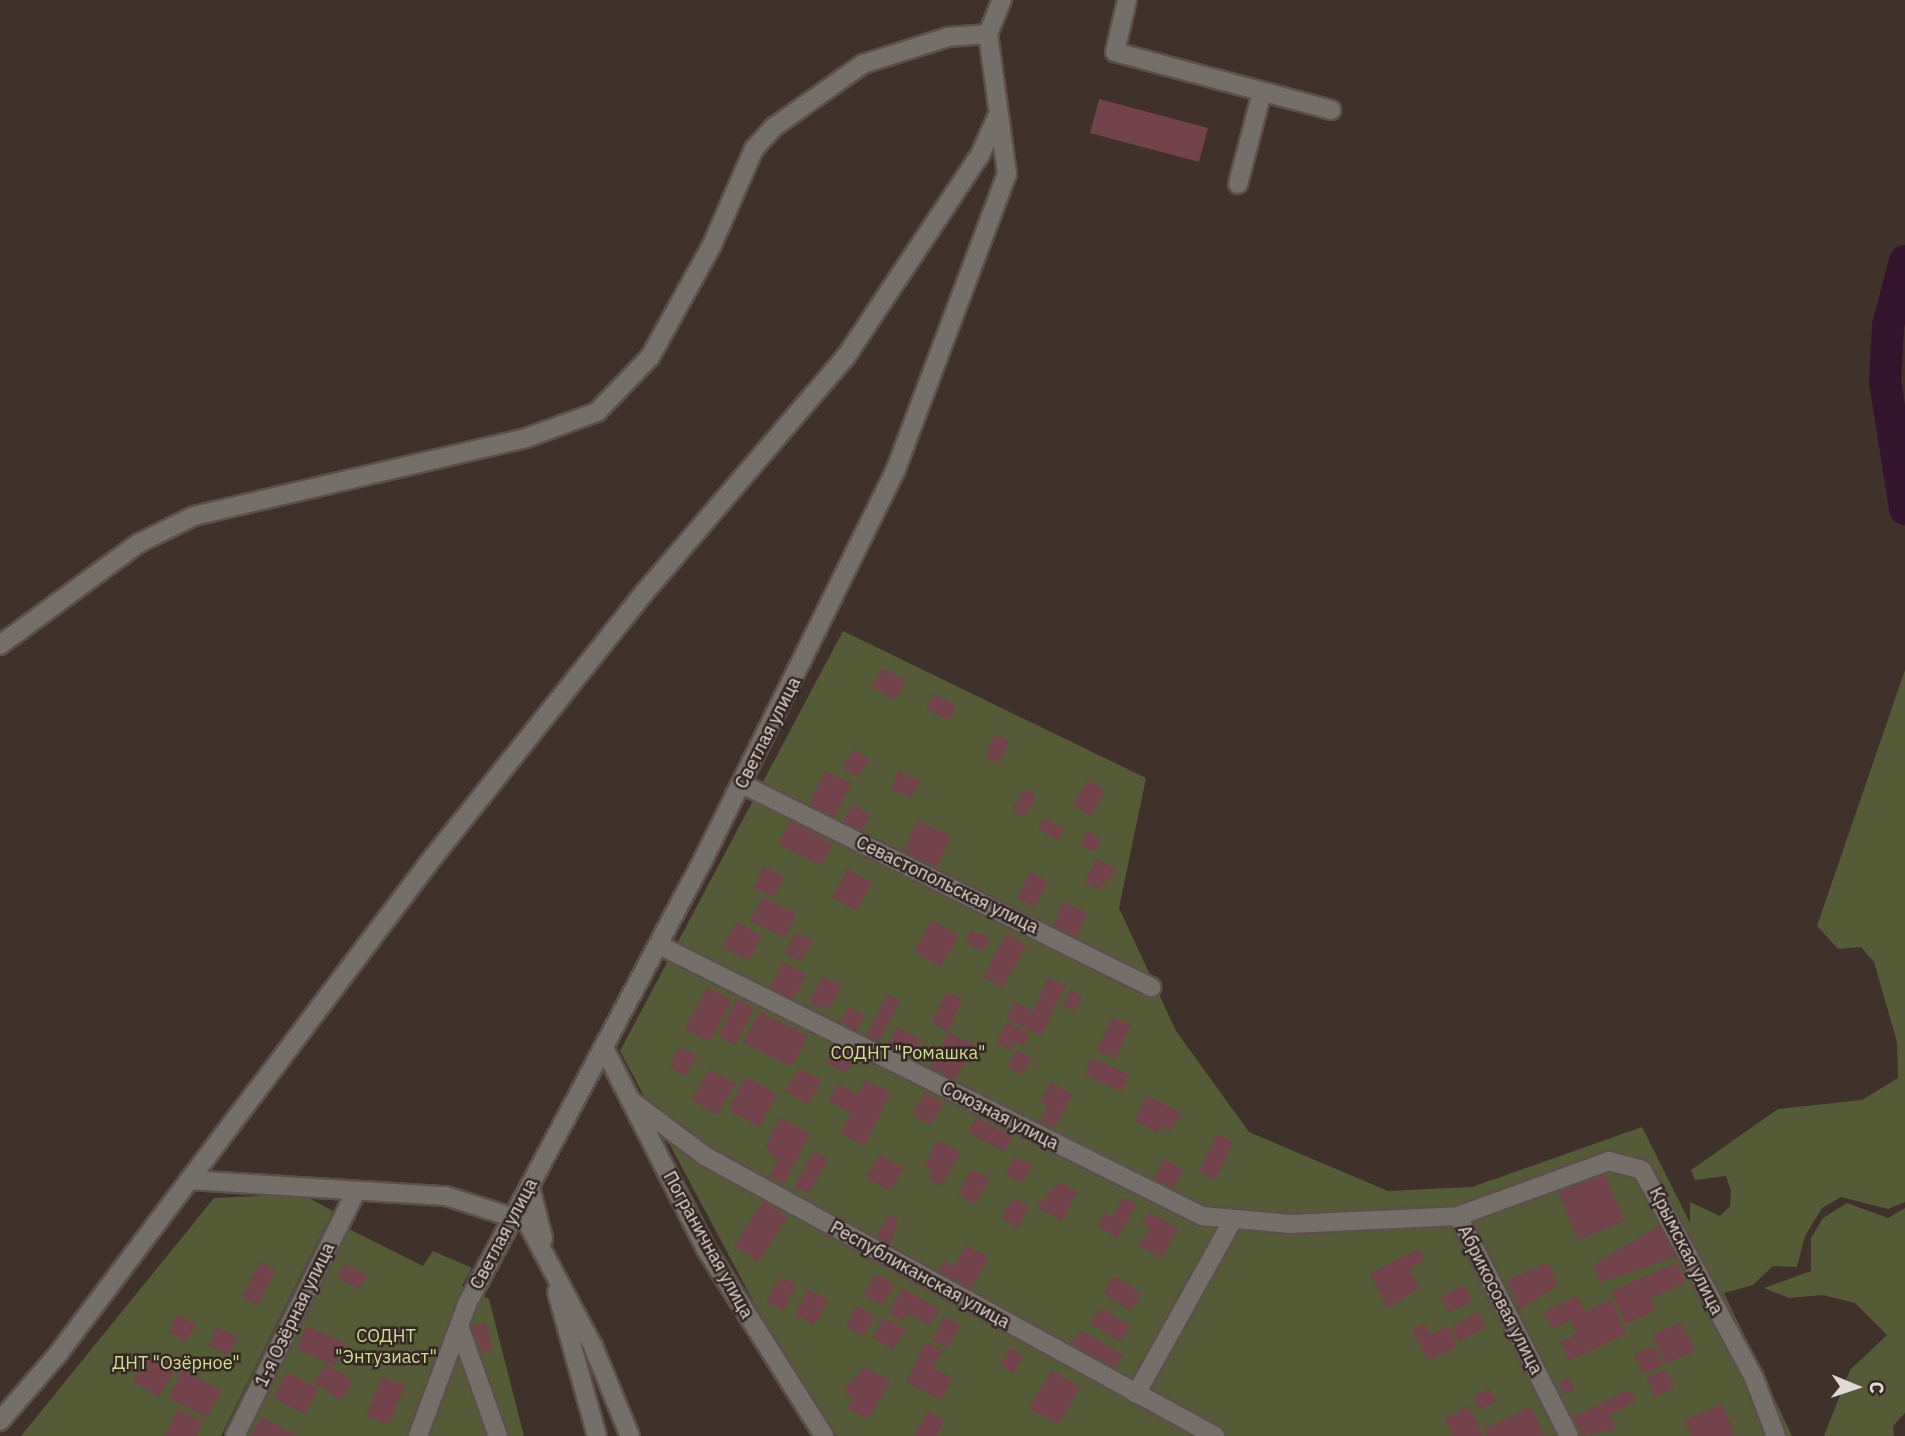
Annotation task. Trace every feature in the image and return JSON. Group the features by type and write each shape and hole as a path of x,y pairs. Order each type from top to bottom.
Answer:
{"street":[{"name":"Светлая улица","path":"418,1436 458,1326 742,784 896,469 991,228 1007,174 997,117 988,34 1002,0"},
{"path":"1127,0 1115,52 1332,110"},
{"path":"0,645 139,543 194,516 526,438 597,412 650,357 712,244 754,149 774,127 863,64 935,40 988,34"},
{"path":"1238,184 1262,92"},
{"path":"0,1422 27,1395 467,814 845,358 980,155 997,117"},
{"name":"Севастопольская улица","path":"742,784 1151,987"},
{"name":"Союзная улица","path":"659,945 1202,1216 1231,1223"},
{"name":"Пограничная улица","path":"604,1048 706,1249 824,1436"},
{"name":"Республиканская улица","path":"633,1102 705,1156 1215,1436"},
{"name":"Крымская улица","path":"1458,1216 1609,1161 1642,1170 1754,1378 1776,1436"},
{"path":"189,1180 299,1183 355,1193 446,1196 514,1215 545,1249 630,1436"},
{"path":"530,1187 597,1436"},
{"name":"1-я Озёрная улица","path":"234,1436 355,1193"},
{"name":"Абрикосовая улица","path":"1231,1223 1458,1216 1569,1436"},
{"path":"1136,1394 1231,1223"},
{"path":"458,1326 498,1436"}],"green space":[{"name":"СОДНТ \"Ромашка\"","path":"843,631 1146,778 1119,908 1176,1031 1249,1132 1388,1191 1472,1187 1642,1127 1690,1223 1690,1202 1720,1216 1730,1206 1731,1191 1726,1176 1695,1180 1691,1170 1778,1109 1862,1100 1898,1078 1897,1042 1874,962 1861,947 1838,949 1817,926 1905,670 1905,1202 1888,1209 1841,1197 1822,1208 1805,1236 1797,1267 1773,1266 1753,1285 1724,1293 1792,1436 836,1436 776,1344 620,1051"},
{"name":"ДНТ \"Озёрное\"","path":"301,1194 333,1211 221,1436 21,1436 214,1198"},
{"path":"1847,1203 1888,1218 1905,1208 1905,1413 1893,1426 1894,1436 1824,1436 1850,1370 1887,1335 1855,1303 1822,1295 1789,1298 1764,1288 1811,1271 1811,1238 1823,1218"},
{"name":"СОДНТ \"Энтузиаст\"","path":"347,1228 423,1266 433,1251 472,1268 462,1286 489,1299 524,1436 244,1436"}],"building":[{"path":"1099,99 1208,128 1199,162 1090,133"},
{"path":"882,668 906,681 895,700 871,687"},
{"path":"933,694 956,705 949,721 926,709"},
{"path":"995,734 1009,741 998,763 985,757"},
{"path":"853,749 869,759 858,777 842,768"},
{"path":"825,771 851,783 833,821 807,808"},
{"path":"898,771 919,781 911,798 890,789"},
{"path":"1087,780 1105,790 1091,816 1073,806"},
{"path":"1024,789 1036,795 1024,817 1012,811"},
{"path":"852,804 870,814 860,834 842,824"},
{"path":"1045,818 1063,829 1057,840 1038,829"},
{"path":"790,821 832,844 821,866 778,844"},
{"path":"917,821 951,836 937,867 903,852"},
{"path":"1086,831 1101,838 1095,852 1080,845"},
{"path":"1096,859 1117,869 1099,890 1084,882"},
{"path":"763,867 784,877 774,897 753,888"},
{"path":"847,869 872,882 857,911 832,898"},
{"path":"1030,872 1047,881 1035,907 1017,898"},
{"path":"762,897 796,914 784,938 750,921"},
{"path":"1063,902 1087,913 1075,941 1051,930"},
{"path":"931,920 958,935 941,967 914,952"},
{"path":"736,922 761,936 748,961 722,947"},
{"path":"970,930 989,937 983,951 965,944"},
{"path":"795,932 812,940 801,962 785,954"},
{"path":"1006,934 1026,945 1003,988 983,977"},
{"path":"782,962 806,974 792,1001 769,989"},
{"path":"822,976 841,985 828,1011 809,1002"},
{"path":"1049,977 1065,986 1041,1036 1006,1019 1014,1002 1033,1011"},
{"path":"707,987 732,1000 709,1042 684,1029"},
{"path":"1071,990 1082,996 1073,1012 1062,1006"},
{"path":"947,992 962,999 948,1032 932,1022"},
{"path":"887,994 900,1001 878,1042 866,1036"},
{"path":"737,999 754,1009 735,1045 718,1036"},
{"path":"848,1007 864,1016 855,1034 839,1025"},
{"path":"759,1012 807,1036 792,1067 743,1043"},
{"path":"1112,1017 1130,1025 1115,1059 1097,1051"},
{"path":"1007,1022 1029,1034 1023,1047 1015,1042 1010,1051 996,1043"},
{"path":"897,1027 921,1040 910,1060 886,1048"},
{"path":"948,1032 974,1045 952,1085 928,1072"},
{"path":"834,1045 854,1055 846,1073 826,1063"},
{"path":"679,1047 696,1055 686,1076 669,1068"},
{"path":"1016,1050 1031,1058 1022,1075 1007,1067"},
{"path":"1092,1058 1129,1075 1121,1092 1084,1074"},
{"path":"798,1068 821,1080 808,1104 785,1092"},
{"path":"709,1069 735,1084 717,1115 691,1100"},
{"path":"745,1077 777,1094 759,1127 728,1110"},
{"path":"865,1080 890,1093 864,1146 840,1134 851,1113 828,1101 837,1084 858,1094"},
{"path":"1050,1082 1072,1094 1054,1128 1040,1121 1047,1106 1040,1102"},
{"path":"925,1093 943,1104 930,1125 912,1115"},
{"path":"1147,1096 1181,1113 1171,1131 1162,1126 1158,1133 1134,1120"},
{"path":"975,1117 1012,1137 1004,1152 967,1132"},
{"path":"780,1118 810,1134 783,1184 769,1176 777,1161 765,1147"},
{"path":"1217,1134 1233,1142 1215,1180 1199,1172"},
{"path":"937,1140 960,1152 942,1186 928,1179 932,1171 924,1167"},
{"path":"813,1151 828,1159 808,1194 794,1186"},
{"path":"878,1155 903,1168 891,1191 866,1178"},
{"path":"1014,1157 1031,1165 1022,1183 1005,1176"},
{"path":"1164,1159 1183,1170 1171,1192 1152,1181"},
{"path":"970,1169 989,1178 976,1204 958,1195"},
{"path":"1604,1173 1624,1221 1578,1240 1558,1192"},
{"path":"1059,1182 1077,1192 1062,1221 1036,1207"},
{"path":"1123,1197 1136,1204 1118,1238 1097,1226 1105,1212 1112,1217"},
{"path":"1014,1198 1029,1207 1017,1227 1001,1218"},
{"path":"763,1201 787,1217 758,1262 734,1246"},
{"path":"1149,1212 1178,1229 1161,1258 1139,1246 1150,1228 1142,1223"},
{"path":"889,1214 898,1219 890,1244 876,1236"},
{"path":"1660,1225 1675,1257 1600,1282 1593,1265"},
{"path":"965,1245 988,1257 971,1289 938,1272 944,1261 954,1267"},
{"path":"1419,1249 1424,1260 1409,1268 1419,1288 1387,1309 1370,1273"},
{"path":"260,1262 275,1270 257,1306 242,1298"},
{"path":"1548,1263 1557,1286 1519,1310 1507,1280"},
{"path":"1676,1263 1685,1283 1650,1298 1655,1311 1625,1324 1611,1291"},
{"path":"344,1264 366,1275 359,1289 337,1278"},
{"path":"876,1274 895,1285 882,1306 863,1295"},
{"path":"780,1276 796,1285 783,1311 766,1302"},
{"path":"1114,1276 1142,1294 1130,1311 1103,1293"},
{"path":"1464,1285 1472,1302 1448,1313 1440,1297"},
{"path":"903,1288 939,1310 929,1326 908,1313 902,1321 888,1312"},
{"path":"808,1289 828,1300 814,1325 794,1314"},
{"path":"1577,1296 1585,1312 1611,1299 1626,1334 1569,1361 1560,1342 1577,1334 1570,1320 1552,1329 1543,1312"},
{"path":"857,1306 874,1317 863,1337 845,1326"},
{"path":"1100,1308 1130,1326 1120,1342 1090,1324"},
{"path":"1478,1312 1486,1327 1459,1341 1451,1327"},
{"path":"178,1315 196,1325 186,1342 169,1331"},
{"path":"884,1317 905,1330 893,1350 872,1337"},
{"path":"944,1317 960,1325 947,1348 932,1340"},
{"path":"1681,1322 1695,1351 1666,1364 1652,1335"},
{"path":"486,1323 492,1350 476,1353 470,1326"},
{"path":"1424,1323 1430,1335 1447,1326 1458,1346 1428,1361 1412,1330"},
{"path":"306,1326 344,1343 335,1366 296,1349"},
{"path":"217,1327 237,1337 228,1355 208,1345"},
{"path":"1080,1330 1123,1355 1114,1370 1071,1344"},
{"path":"925,1342 942,1350 933,1368 952,1378 941,1400 906,1382"},
{"path":"1654,1345 1663,1365 1643,1374 1634,1354"},
{"path":"1010,1348 1023,1356 1014,1373 1000,1365"},
{"path":"167,1354 180,1362 158,1397 132,1381 147,1357 160,1365"},
{"path":"326,1364 353,1381 341,1400 314,1383"},
{"path":"864,1367 890,1381 868,1420 847,1408 853,1398 842,1392"},
{"path":"1666,1369 1674,1388 1654,1397 1646,1378"},
{"path":"182,1370 221,1390 207,1418 168,1398"},
{"path":"1051,1370 1080,1387 1058,1425 1029,1408"},
{"path":"286,1372 318,1388 305,1414 273,1398"},
{"path":"382,1377 405,1386 388,1425 366,1416"},
{"path":"1569,1377 1574,1390 1564,1395 1558,1382"},
{"path":"1488,1388 1496,1401 1480,1410 1473,1397"},
{"path":"1630,1389 1636,1401 1609,1415 1616,1429 1583,1436 1573,1417"},
{"path":"1722,1404 1735,1436 1691,1436 1684,1420"},
{"path":"1468,1406 1483,1436 1453,1436 1444,1418"},
{"path":"1530,1407 1544,1436 1487,1436 1484,1429"},
{"path":"178,1409 203,1422 196,1436 164,1436"},
{"path":"928,1411 945,1421 936,1436 913,1436"},
{"path":"261,1417 297,1436 251,1436"}],"waterway":[{"path":"1905,261 1888,326 1885,381 1905,509"}]}
